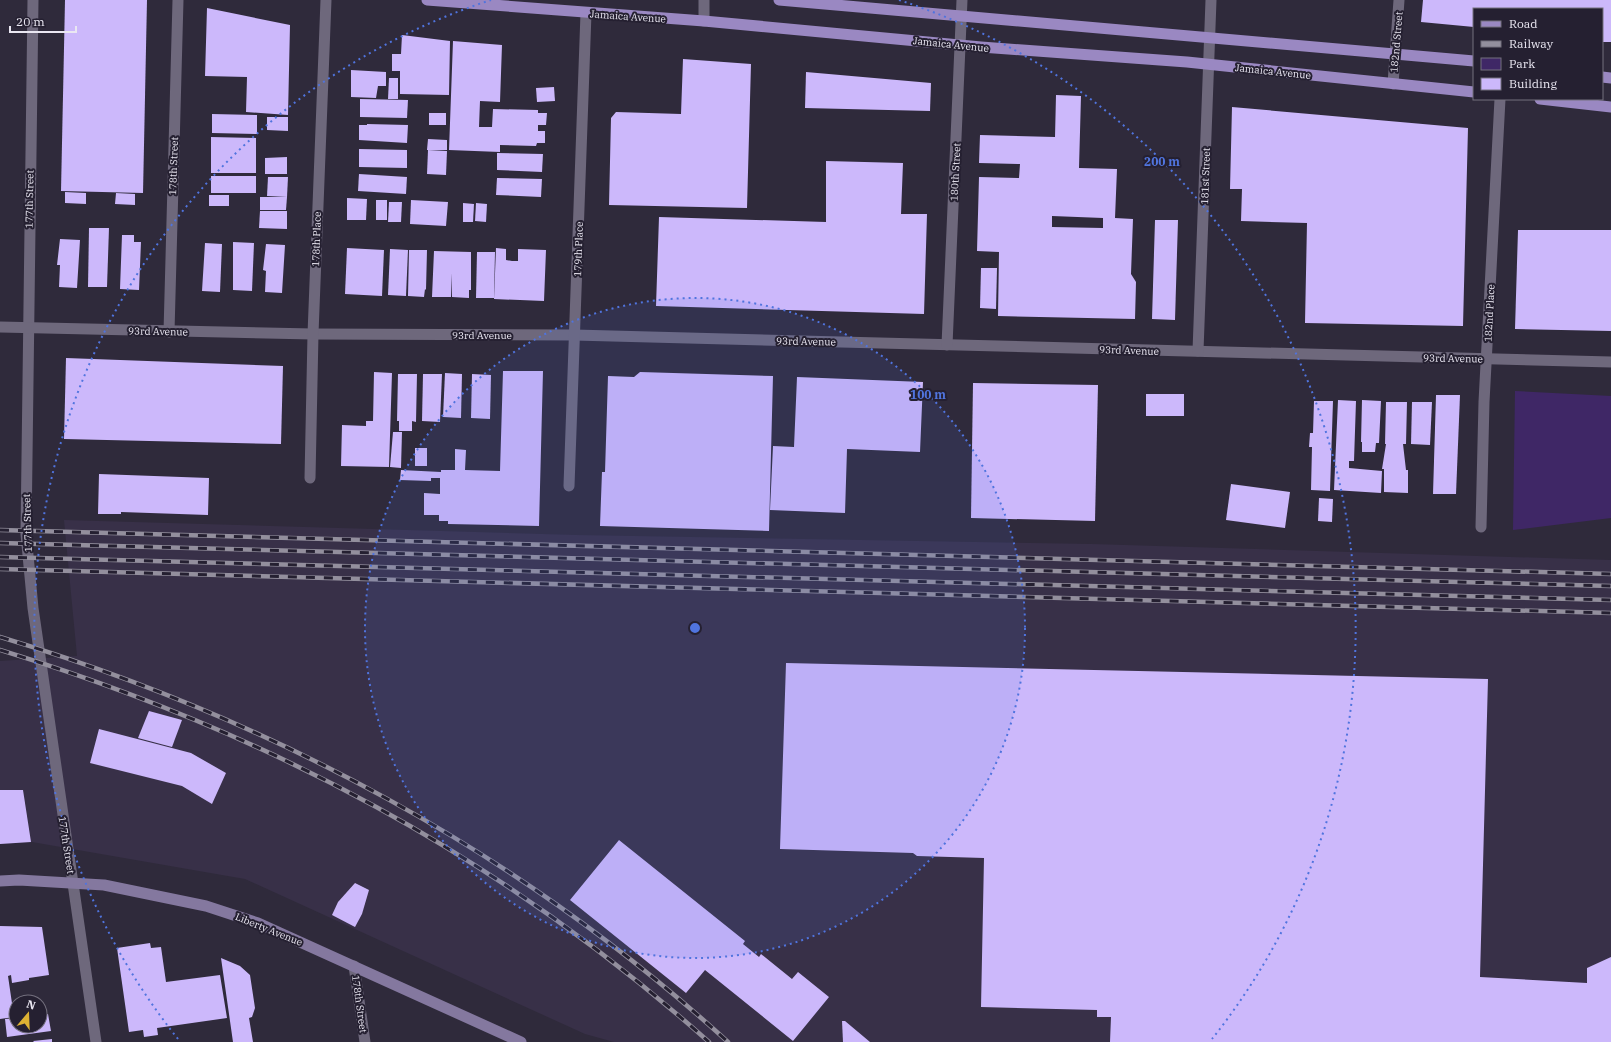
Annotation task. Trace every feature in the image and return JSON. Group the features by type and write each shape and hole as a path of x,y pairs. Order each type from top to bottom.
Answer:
{"main road":[{"name":"Jamaica Avenue","path":"427,0 704,22 959,45 1210,64 1473,92"},
{"path":"779,0 1473,61"},
{"path":"1549,100 1611,107"},
{"name":"Liberty Avenue","path":"0,881 19,880 73,882 104,885 152,893 206,906 258,923 521,1042"}],"street":[{"name":"177th Street","path":"33,0 27,328 26,534 33,608 96,1042"},
{"name":"178th Street","path":"169,332 178,0"},
{"name":"178th Place","path":"310,478 313,334 326,0"},
{"path":"704,0 704,22"},
{"name":"180th Street","path":"947,344 962,0"},
{"name":"181st Street","path":"1198,351 1210,64 1211,0"},
{"name":"182nd Street","path":"1393,84 1399,0"},
{"name":"179th Place","path":"569,486 586,13"},
{"name":"182nd Place","path":"1481,527 1484,402 1500,100"},
{"name":"93rd Avenue","path":"0,327 169,332 574,335 1611,362"},
{"name":"178th Street","path":"354,966 365,1042"}],"shaded area":[{"path":"64,520 577,535 1092,544 1611,560 1611,1042 614,1042 585,1034 245,879 32,842 0,844 0,661 77,656"}],"green space":[{"path":"1515,391 1611,396 1611,518 1513,530"}],"building":[{"path":"65,0 147,0 143,193 61,191"},
{"path":"1423,0 1611,0 1611,42 1603,42 1603,8 1473,8 1473,27 1421,22"},
{"path":"207,8 290,25 288,115 246,112 247,77 205,76"},
{"path":"402,35 450,41 449,95 400,94 400,71 392,71 392,54 401,54"},
{"path":"453,41 502,45 500,102 480,101 479,127 492,127 493,109 538,110 538,113 547,113 546,125 538,125 538,131 545,131 545,143 537,143 536,146 500,145 500,152 449,150"},
{"path":"683,59 751,64 747,208 609,205 611,118 616,112 681,114"},
{"path":"351,70 386,72 386,86 378,86 376,98 351,97"},
{"path":"806,72 931,83 930,111 805,108"},
{"path":"389,78 398,78 398,99 388,99"},
{"path":"554,87 555,101 537,102 536,88"},
{"path":"1056,95 1081,96 1079,168 1117,169 1115,218 1133,219 1131,274 1136,282 1135,319 998,316 999,252 977,251 979,177 1019,178 1020,164 979,163 980,135 1055,137","holes":["1052,216 1103,218 1103,228 1052,227"]},
{"path":"360,99 408,100 407,118 360,117"},
{"path":"1232,107 1468,128 1463,326 1305,323 1307,223 1241,221 1242,189 1230,189"},
{"path":"429,113 446,113 446,125 429,125"},
{"path":"212,114 257,115 257,134 212,133"},
{"path":"267,117 288,117 288,131 267,130"},
{"path":"359,125 408,125 407,143 359,140"},
{"path":"211,137 256,138 256,173 211,173"},
{"path":"428,139 447,140 447,150 427,150"},
{"path":"359,149 407,150 407,168 359,167"},
{"path":"428,150 447,151 446,175 427,174"},
{"path":"497,153 543,154 542,172 497,170"},
{"path":"287,157 287,174 265,174 265,158"},
{"path":"826,161 903,163 901,214 927,214 924,314 656,306 659,217 826,222"},
{"path":"359,174 407,177 406,194 358,191"},
{"path":"211,176 256,176 256,193 211,193"},
{"path":"268,177 288,177 287,197 267,196"},
{"path":"497,178 542,179 541,197 496,195"},
{"path":"65,192 86,193 86,204 65,203"},
{"path":"116,193 135,194 135,205 115,204"},
{"path":"209,195 229,195 229,206 209,206"},
{"path":"260,197 287,197 286,210 260,210"},
{"path":"347,198 367,199 366,220 347,220"},
{"path":"376,200 387,200 387,220 376,220"},
{"path":"411,200 448,202 446,226 410,224"},
{"path":"389,202 402,202 401,222 388,222"},
{"path":"463,203 474,204 473,222 463,222"},
{"path":"476,203 487,204 486,222 475,221"},
{"path":"260,211 287,211 287,229 259,228"},
{"path":"1155,220 1178,220 1175,320 1152,319"},
{"path":"89,228 109,228 107,287 88,287"},
{"path":"1518,230 1611,230 1611,331 1515,329"},
{"path":"122,235 134,235 134,242 141,242 139,290 120,289"},
{"path":"60,239 80,240 77,288 59,287 60,265 57,265"},
{"path":"233,242 254,243 252,291 233,290"},
{"path":"205,243 222,244 220,292 202,291"},
{"path":"266,244 285,245 282,293 265,292 266,271 263,270"},
{"path":"347,248 384,250 382,296 345,294"},
{"path":"496,248 506,249 506,260 512,261 518,261 518,249 546,250 544,301 494,299"},
{"path":"390,249 408,250 406,296 388,295"},
{"path":"409,250 427,250 426,290 425,289 424,297 408,296"},
{"path":"434,251 471,252 471,290 469,290 469,298 452,297 452,273 451,297 432,297"},
{"path":"477,252 495,252 494,298 476,298"},
{"path":"981,268 997,268 996,309 980,308"},
{"path":"66,358 283,366 281,444 64,439"},
{"path":"503,371 543,371 539,526 448,524 448,521 439,521 439,515 424,515 424,493 440,494 440,478 431,478 431,481 400,480 401,470 441,472 441,470 455,470 455,449 466,450 465,470 500,471"},
{"path":"374,372 392,373 389,467 341,466 342,425 366,426 366,421 373,421"},
{"path":"640,372 773,376 769,531 600,526 602,472 605,472 608,376 634,377"},
{"path":"445,373 462,374 461,418 443,417"},
{"path":"398,374 417,374 416,422 412,421 412,431 399,431 399,421 397,421"},
{"path":"423,374 442,374 440,422 422,421"},
{"path":"472,374 491,375 490,419 471,418"},
{"path":"797,377 923,382 920,452 847,449 845,513 770,510 773,446 794,447"},
{"path":"973,383 1098,385 1095,521 971,518"},
{"path":"1146,394 1184,394 1184,416 1146,416"},
{"path":"1436,395 1460,395 1456,494 1433,494"},
{"path":"1338,400 1356,401 1354,461 1349,461 1349,468 1382,471 1381,493 1334,490"},
{"path":"1362,400 1381,401 1379,443 1376,443 1375,452 1362,452"},
{"path":"1314,401 1333,401 1330,491 1311,490 1312,447 1309,447 1310,433 1313,433"},
{"path":"1386,402 1407,402 1406,444 1403,444 1406,470 1408,470 1408,493 1384,492 1384,469 1382,469 1386,444"},
{"path":"1412,402 1432,402 1430,445 1411,444"},
{"path":"393,432 402,432 401,468 390,467"},
{"path":"415,448 427,448 427,466 415,466"},
{"path":"99,474 209,478 208,515 121,512 121,514 98,514"},
{"path":"1231,484 1290,492 1285,528 1226,520"},
{"path":"1319,498 1333,499 1332,522 1318,521"},
{"path":"786,663 1488,679 1480,977 1587,983 1587,968 1611,957 1611,1042 1110,1042 1111,1017 1097,1017 1097,1010 981,1007 984,858 917,856 913,853 780,849"},
{"path":"149,711 182,720 172,747 138,738"},
{"path":"99,729 191,753 226,773 212,804 182,786 90,763"},
{"path":"0,790 23,790 31,842 0,844"},
{"path":"619,840 745,941 743,944 759,957 761,954 792,979 798,972 829,997 793,1041 705,970 686,993 570,900"},
{"path":"355,883 369,890 362,914 355,927 332,915 338,902"},
{"path":"0,926 42,927 49,975 29,978 29,980 12,983 11,975 8,976 11,994 8,994 8,1018 0,1019"},
{"path":"150,943 151,948 161,947 166,982 220,975 227,1018 157,1028 158,1035 144,1037 143,1030 129,1032 117,948"},
{"path":"221,958 240,966 250,975 255,1008 252,1017 249,1018 253,1042 233,1042"},
{"path":"48,1014 51,1031 48,1031"},
{"path":"5,1019 8,1019 8,1034 29,1034 7,1037"},
{"path":"842,1021 845,1021 870,1042 843,1042"},
{"path":"52,1039 52,1042 33,1041"}],"railway":[{"path":"0,530 1611,574"},
{"path":"0,543 1611,586"},
{"path":"0,557 1611,600"},
{"path":"0,569 1611,613"},
{"path":"0,637 100,670 198,708 294,751 387,799 477,852 564,910 648,973 728,1042"},
{"path":"0,650 99,683 194,720 287,761 376,807 463,858 548,914 629,975 709,1042"}]}
